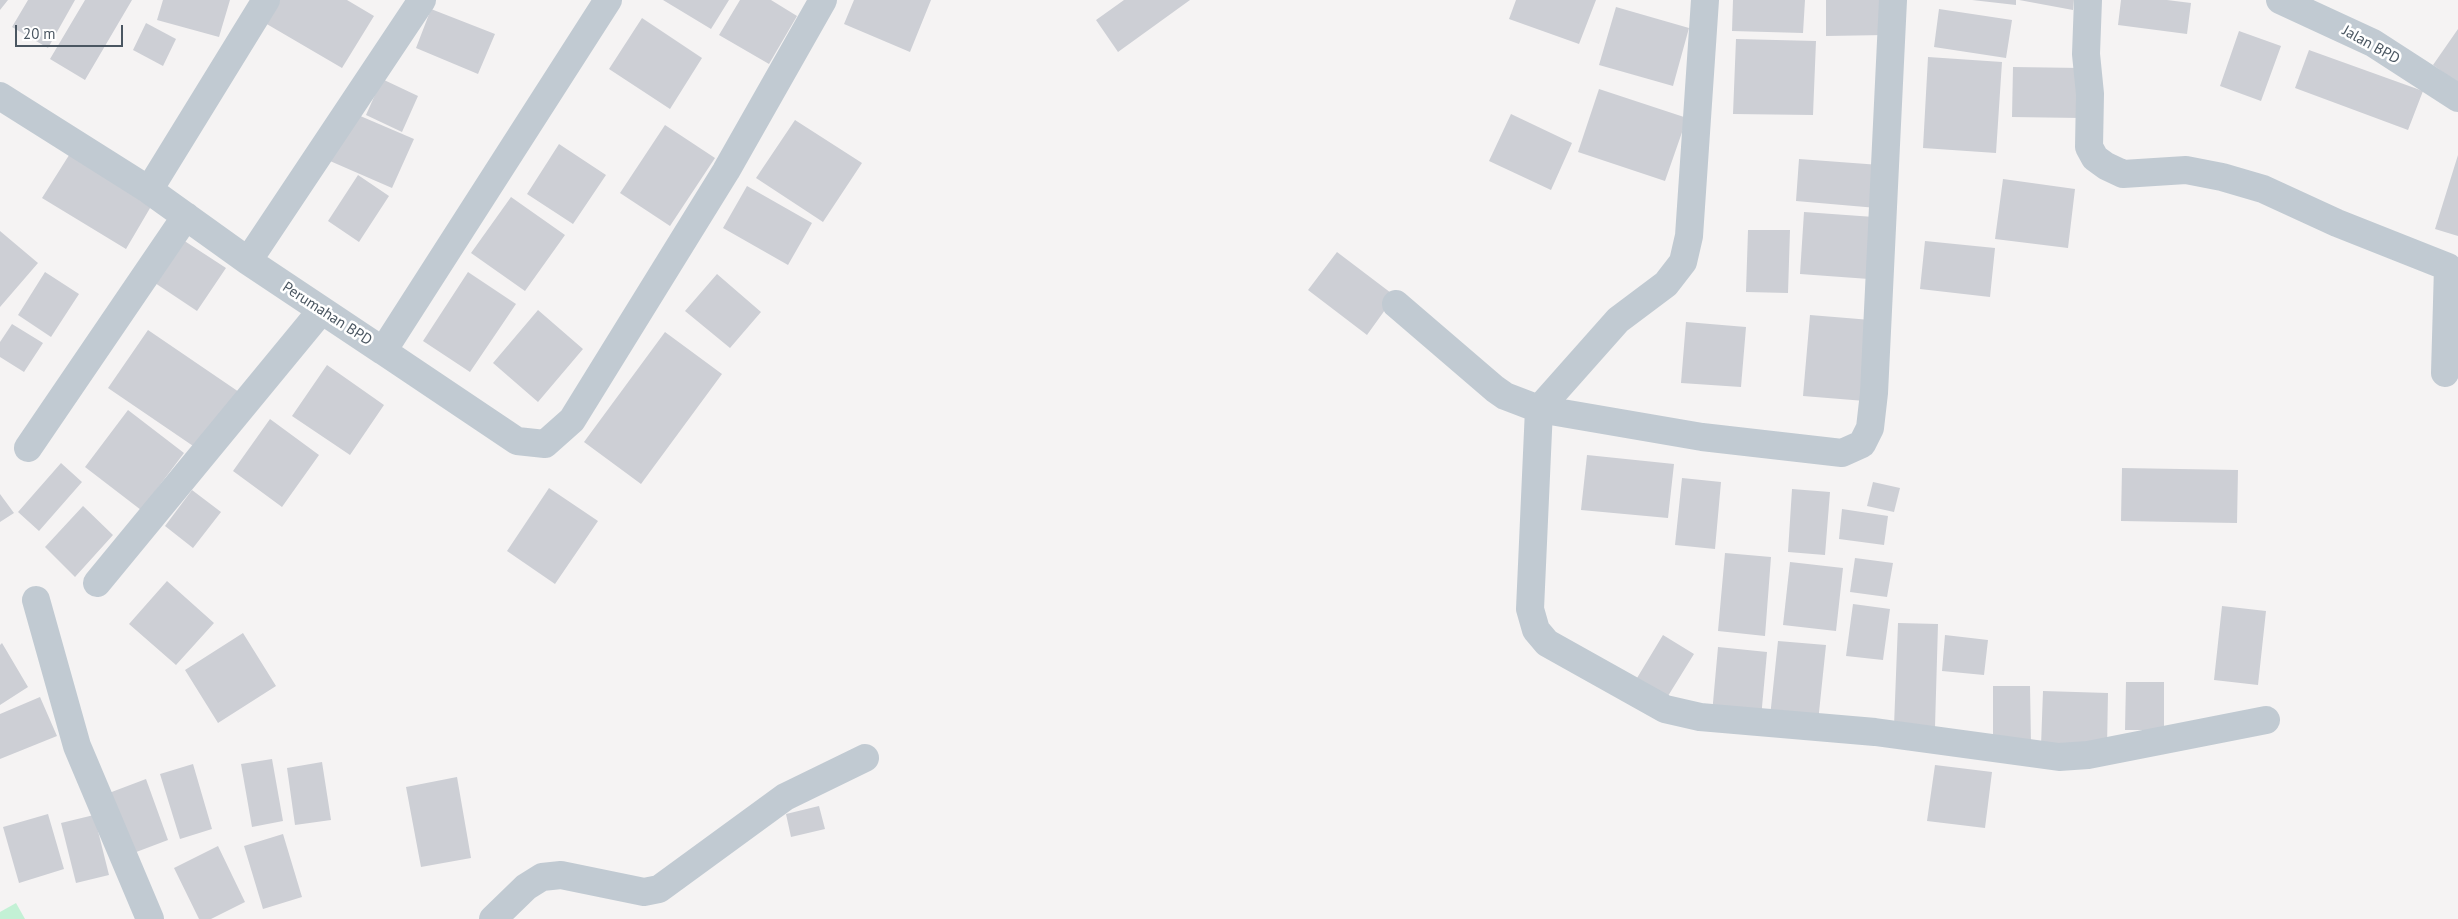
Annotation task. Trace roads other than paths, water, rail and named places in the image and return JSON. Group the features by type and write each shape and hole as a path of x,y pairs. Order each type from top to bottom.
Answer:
{"street":[{"path":"149,190 266,0"},
{"path":"248,262 422,0"},
{"name":"Perumahan BPD","path":"0,96 149,190 248,262 383,351 608,0"},
{"path":"383,351 517,441 545,444 572,420 726,170 823,0"},
{"path":"1705,0 1690,236 1683,262 1666,284 1618,320 1539,409 1530,609 1536,630 1547,643 1665,709 1700,717 1875,732 2059,757 2088,755 2266,720"},
{"path":"1396,304 1495,389 1539,409 1702,438 1796,449 1842,453 1862,444 1870,428 1874,393 1893,0"},
{"path":"2088,0 2086,54 2090,94 2089,147 2095,158 2123,174 2186,170 2222,177 2264,189 2337,223 2448,267 2445,372"},
{"name":"Jalan BPD","path":"2280,0 2373,43 2458,98"},
{"path":"28,448 186,216"},
{"path":"97,583 321,311"},
{"path":"36,600 77,746 150,919"},
{"path":"492,919 526,887 542,877 561,875 644,892 659,889 785,797 865,758"}]}
